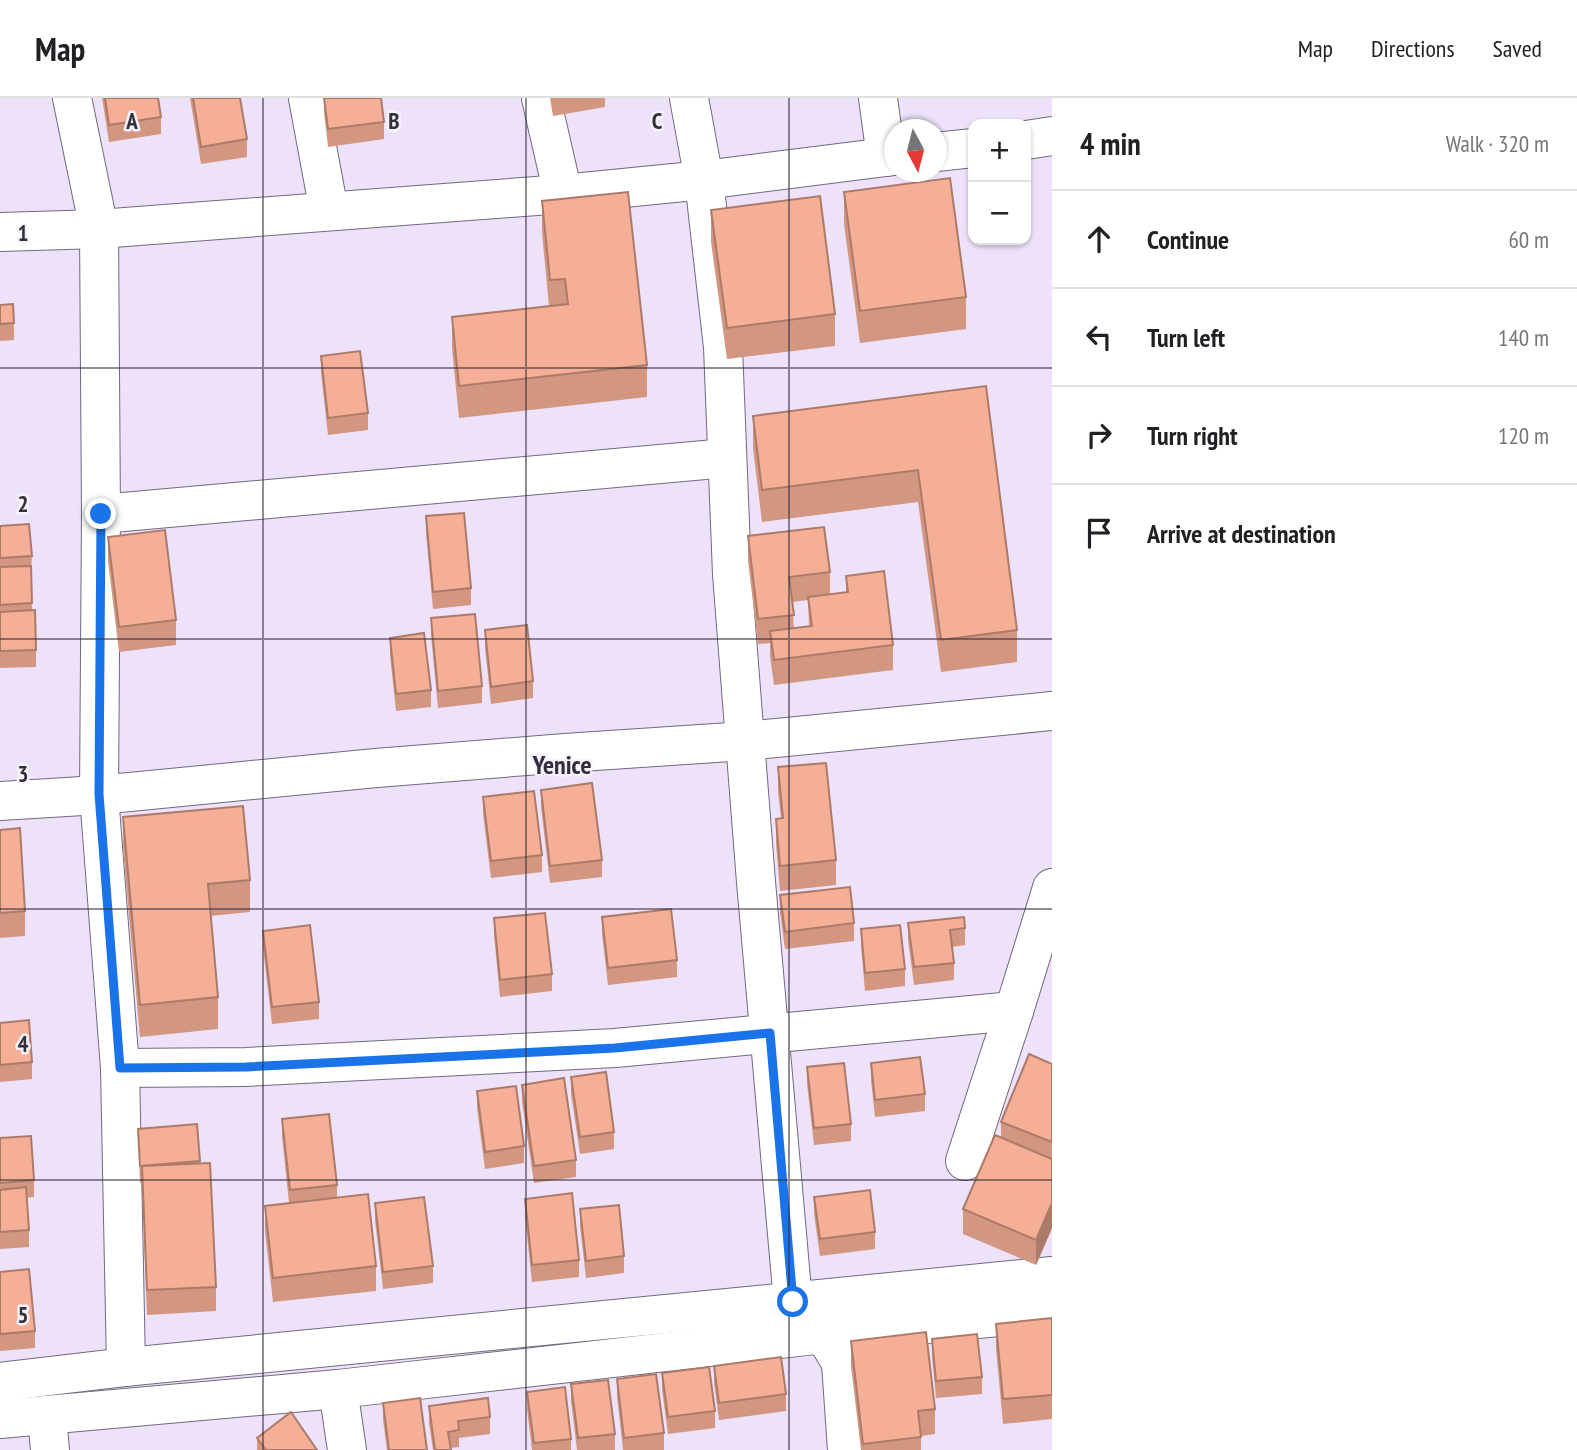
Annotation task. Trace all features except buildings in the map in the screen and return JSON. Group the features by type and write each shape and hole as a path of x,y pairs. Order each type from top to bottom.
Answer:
{"street":[{"path":"72,98 99,229 99,794 120,1068 126,1367"},
{"path":"308,98 329,211"},
{"path":"541,98 563,194"},
{"path":"689,98 704,180 723,347 732,574 793,1302 824,1334 841,1363 847,1450"},
{"path":"878,98 884,128"},
{"path":"1031,139 1052,136"},
{"path":"947,151 968,149"},
{"path":"0,232 99,229 563,194 884,158"},
{"path":"101,514 727,458"},
{"path":"0,801 376,768 746,741 1052,710"},
{"path":"965,1161 1052,888"},
{"path":"120,1068 246,1067 615,1048 1014,1011"},
{"path":"0,1382 126,1367 1052,1276"},
{"path":"0,1419 48,1432 338,1389 824,1334 1052,1312"},
{"path":"338,1389 347,1450"}],"district":[{"name":"Yenice","path":"562,764"}],"route":[{"path":"101,514 99,794 120,1068 246,1067 615,1048 770,1033 793,1302"}]}
